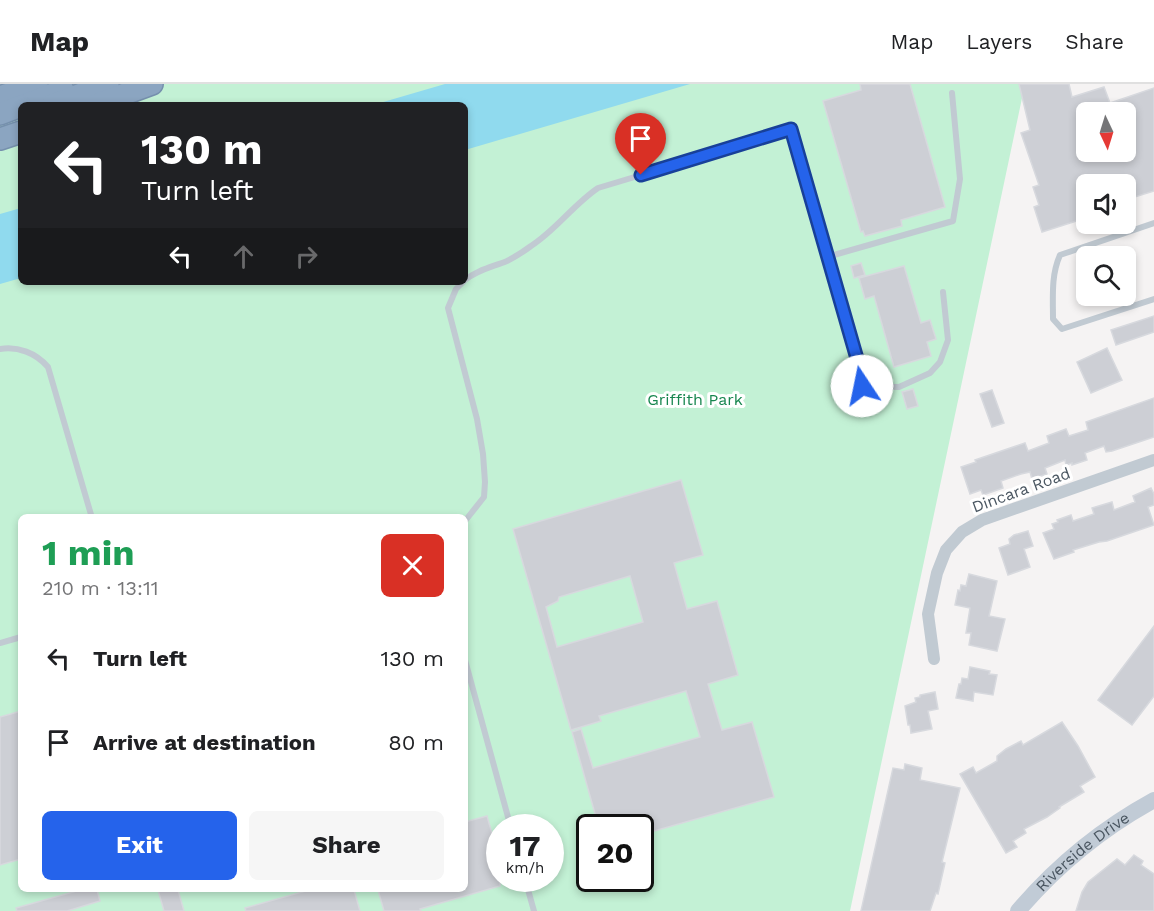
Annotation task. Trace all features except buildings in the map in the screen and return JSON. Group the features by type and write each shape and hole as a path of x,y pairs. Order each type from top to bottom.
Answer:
{"highway":[{"path":"0,97 37,84"},
{"path":"34,102 81,84"},
{"path":"60,102 108,84"},
{"path":"102,102 152,84"},
{"path":"0,114 18,108"},
{"path":"0,124 18,117"},
{"path":"0,140 18,133"}],"main road":[{"name":"Riverside Drive","path":"1018,911 1039,886 1073,854 1120,819 1154,800"}],"street":[{"name":"Dincara Road","path":"934,660 928,614 937,573 946,550 962,532 982,520 1154,460"}],"lane":[{"path":"827,258 953,221 960,179 952,93"},
{"path":"468,278 510,259 533,245 555,228 584,197 598,188 791,129 862,376 862,386"},
{"path":"1154,223 1060,255 1053,284 1053,319 1062,329 1154,299"},
{"path":"460,285 448,308 477,419 485,482 484,497 468,517"},
{"path":"844,393 862,386 899,387 930,373 940,362 948,340 943,292"},
{"path":"0,350 22,350 39,356 48,366 91,514"},
{"path":"0,643 18,638"},
{"path":"468,671 507,814"},
{"path":"529,892 534,911"}],"green space":[{"name":"Griffith Park","path":"0,84 1025,84 850,911 0,911"}],"water":[{"path":"445,84 690,84 468,149 468,102 383,102"},
{"path":"18,209 18,279 0,284 0,214"}],"route":[{"path":"641,175 791,129 862,376 862,386"}]}
